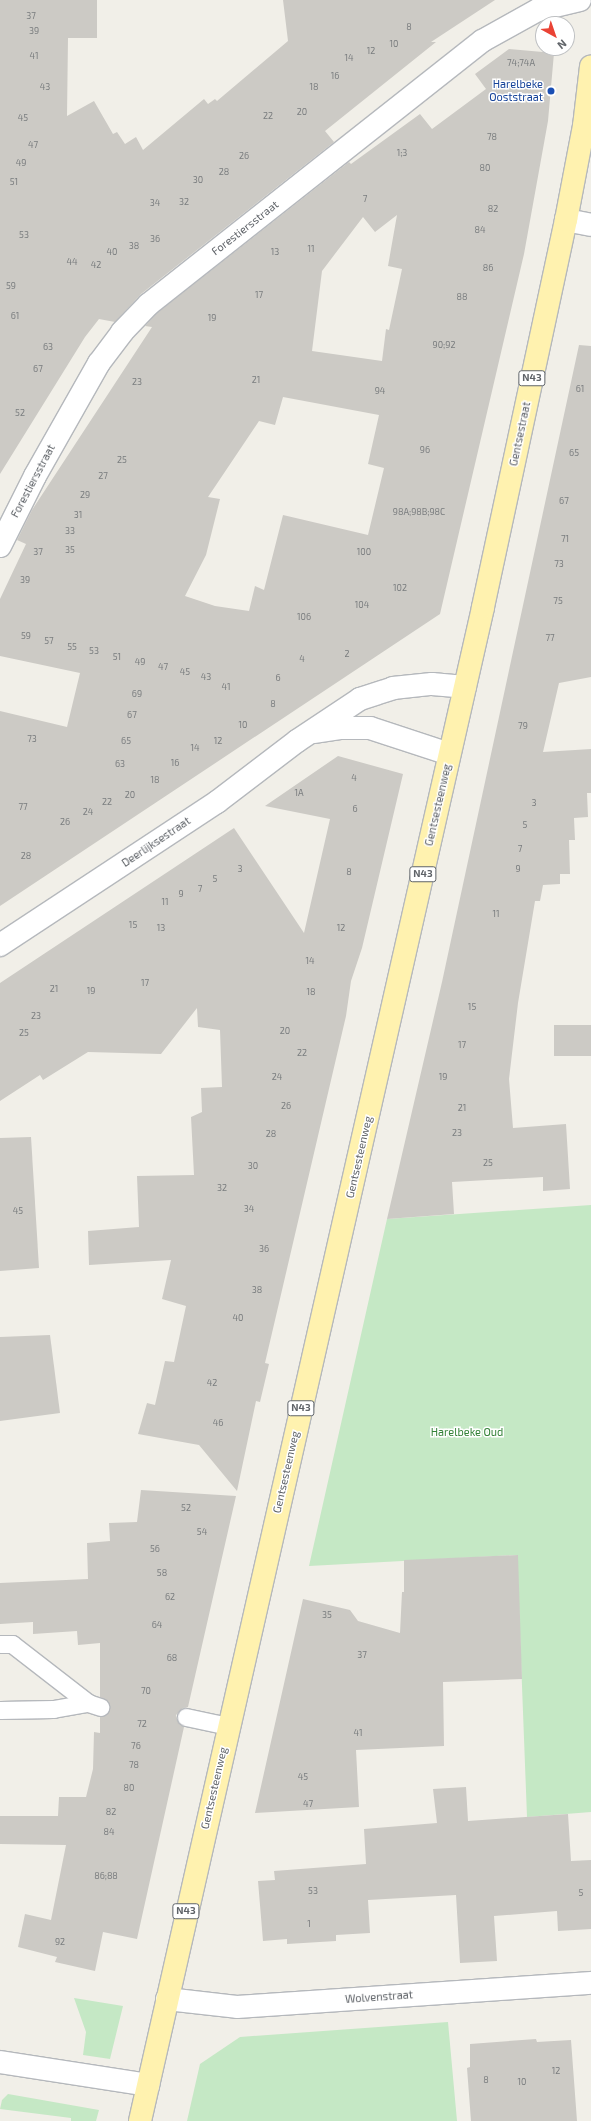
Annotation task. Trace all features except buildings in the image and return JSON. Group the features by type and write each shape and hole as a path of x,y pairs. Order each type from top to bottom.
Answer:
{"main road":[{"name":"Gentsestraat","path":"450,754 587,125 591,66"},
{"name":"Gentsesteenweg","path":"140,2121 228,1726 450,754"}],"street":[{"name":"Forestiersstraat","path":"0,546 35,476 99,363 122,332 149,304 482,41 538,10 580,0"},
{"path":"566,220 591,225"},
{"name":"Deerlijksestraat","path":"0,946 217,802 308,734 360,699 393,688 432,684 465,687"},
{"name":"Deerlijksestraat","path":"308,734 340,728 370,728 450,754"},
{"name":"Wolvenstraat","path":"167,1999 237,2006 591,1982"},
{"path":"0,2062 148,2084"}],"lane":[{"path":"0,1644 12,1644 94,1705 53,1709 0,1710"},
{"path":"186,1716 228,1726"}],"green space":[{"name":"Harelbeke Oud","path":"591,1205 591,1812 527,1817 517,1555 309,1566 387,1219"},
{"path":"74,1998 123,2006 110,2059 83,2055 86,2032"},
{"path":"448,2022 457,2121 187,2121 200,2064 240,2037"},
{"path":"8,2094 99,2110 96,2121 71,2121 71,2118 0,2109 2,2100"}],"place":[{"name":"Harelbeke Ooststraat","path":"551,91"}]}
